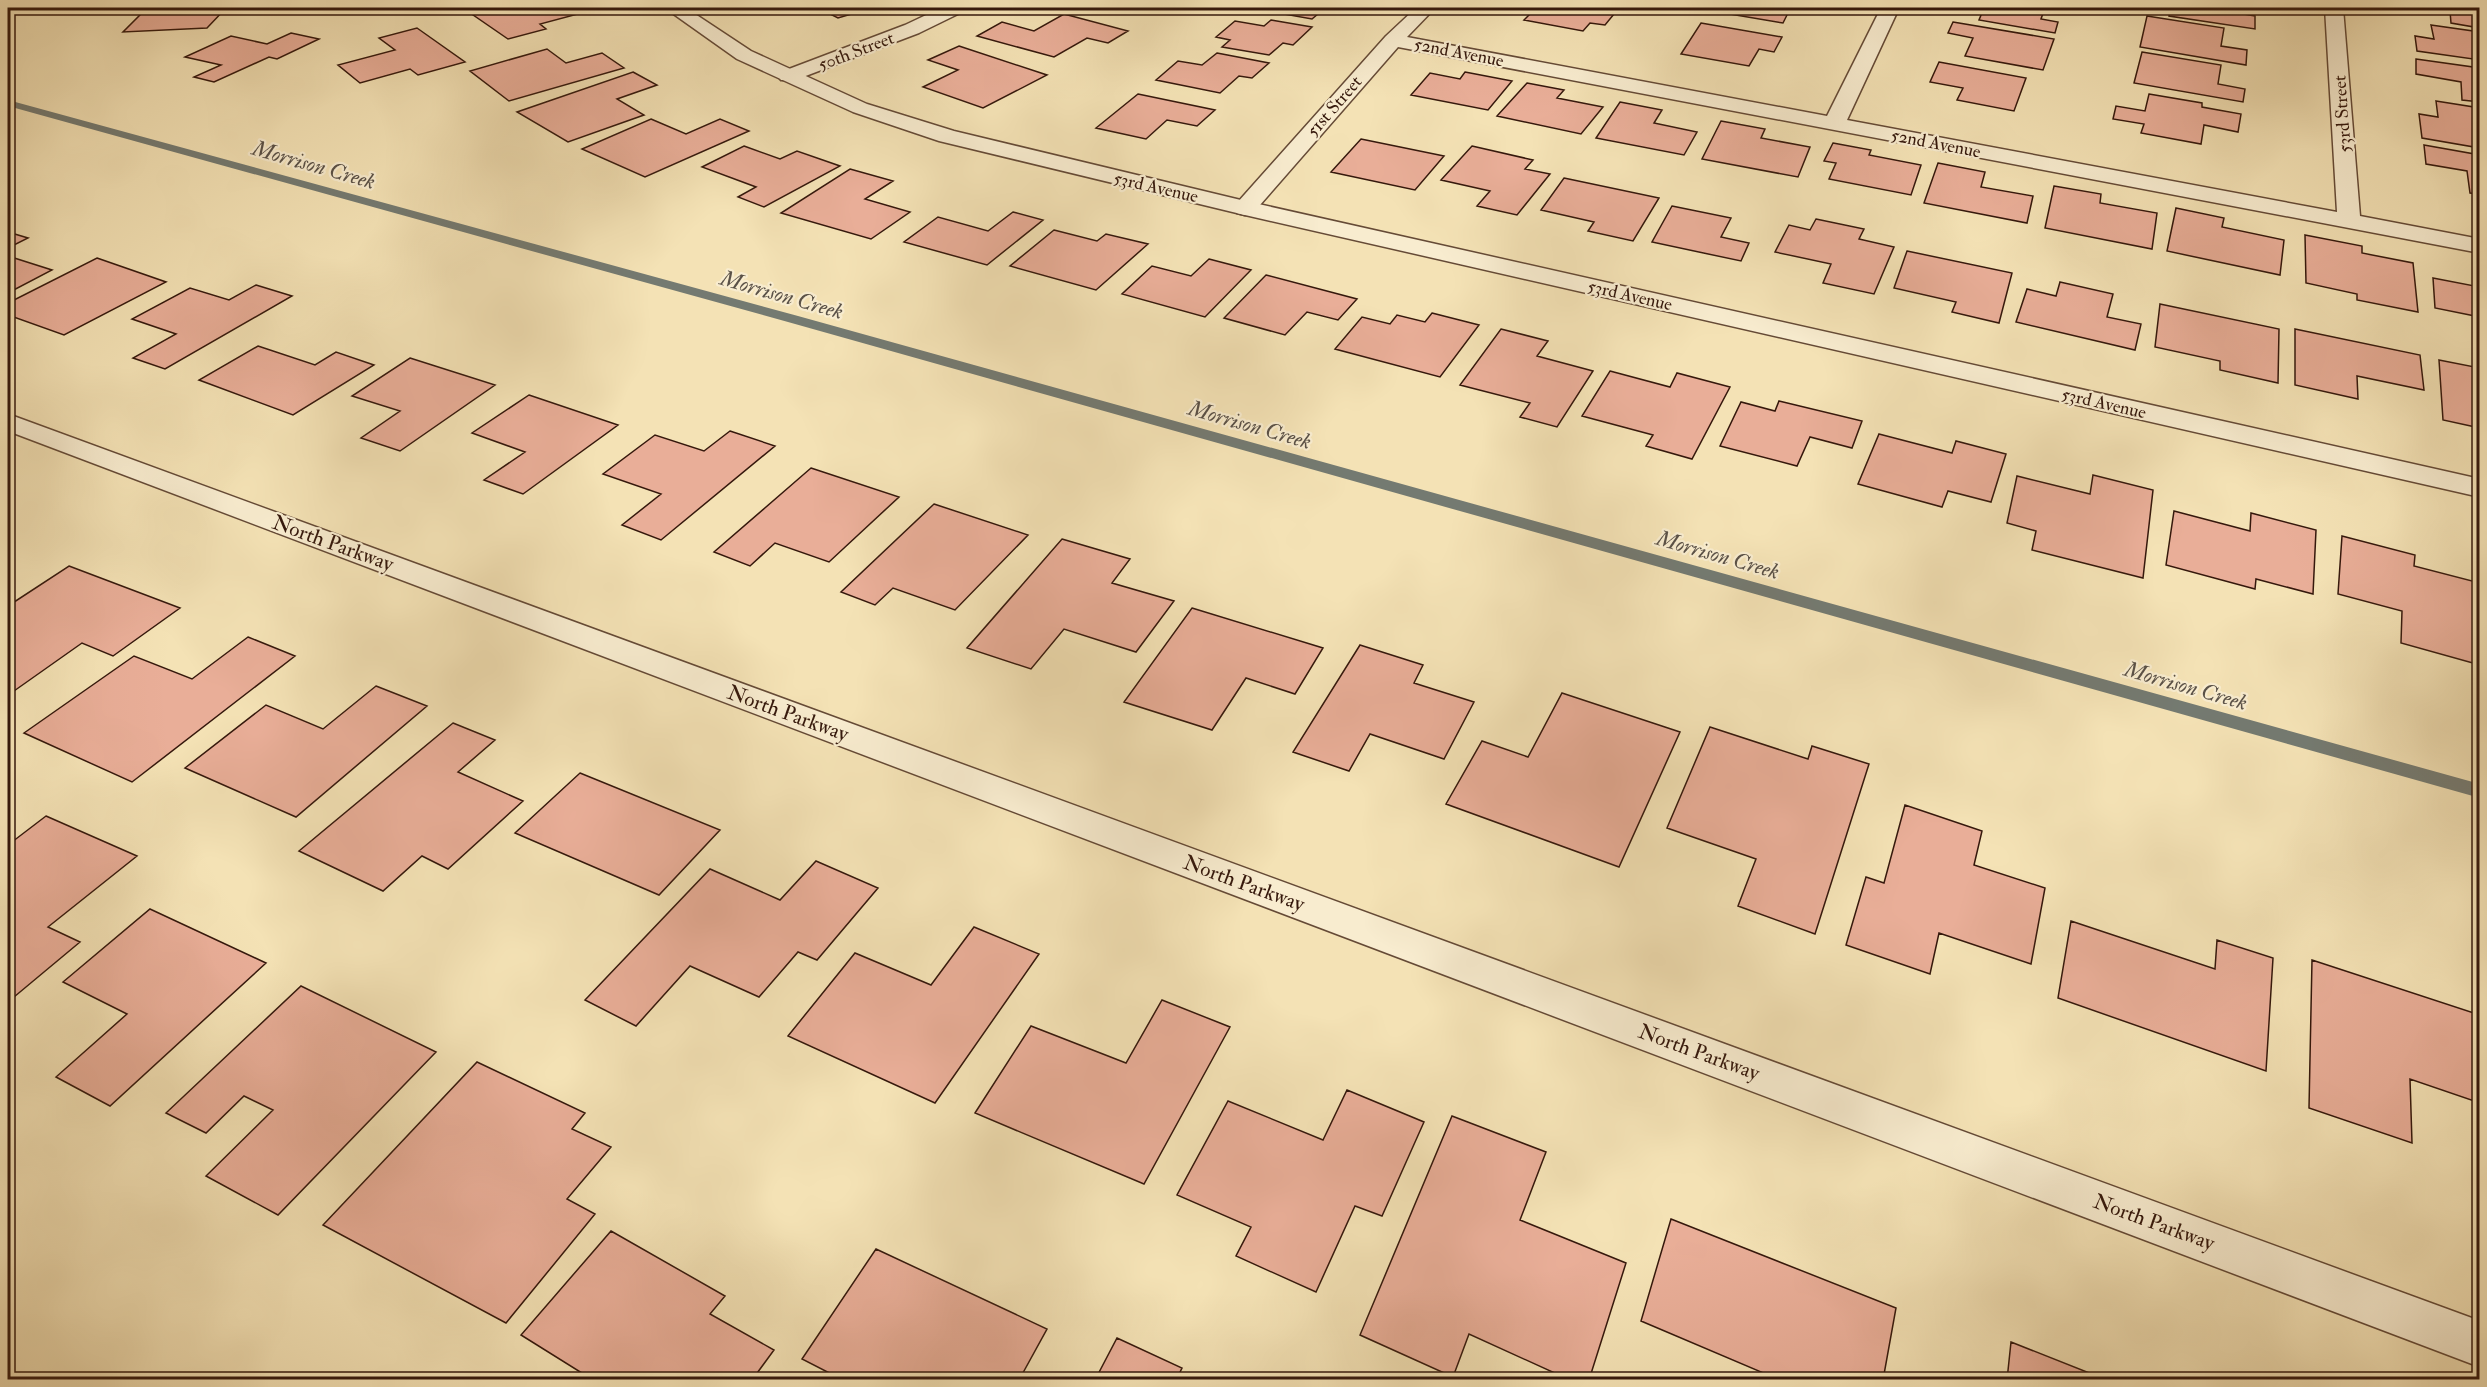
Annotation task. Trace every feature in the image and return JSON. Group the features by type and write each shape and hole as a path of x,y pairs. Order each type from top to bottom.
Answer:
{"street":[{"name":"53rd Avenue","path":"674,8 744,55 788,76 860,108 947,136 1245,208 2480,488"},
{"name":"50th Street","path":"788,76 912,29 955,8"},
{"name":"51st Street","path":"1245,208 1393,40 1426,8"},
{"path":"1834,124 1890,8"},
{"name":"53rd Street","path":"2334,8 2349,221"},
{"name":"52nd Avenue","path":"1393,40 2480,246"},
{"name":"North Parkway","path":"9,423 2480,1344"}],"building":[{"path":"147,8 226,8 207,28 123,32"},
{"path":"463,8 584,8 589,11 540,24 546,29 508,39"},
{"path":"770,8 799,8 780,13"},
{"path":"818,8 872,8 838,18"},
{"path":"1095,8 1129,8 1121,13"},
{"path":"1250,8 1325,8 1312,19"},
{"path":"1536,8 1619,8 1605,25 1590,23 1583,31 1524,20"},
{"path":"1722,8 1804,8 1801,13 1789,11 1783,23 1718,12"},
{"path":"1984,8 2045,8 2041,19 2058,22 2055,33 1979,20"},
{"path":"2160,8 2227,8 2226,11 2255,16 2255,29 2169,16 2170,9"},
{"path":"2425,8 2480,8 2480,28 2451,23 2450,11"},
{"path":"1064,14 1128,31 1108,43 1087,38 1054,57 977,36 1002,22 1034,31"},
{"path":"2147,16 2224,28 2221,46 2247,50 2246,65 2140,47"},
{"path":"1271,20 1312,27 1293,45 1283,43 1269,55 1222,47 1230,40 1216,37 1235,21 1264,26"},
{"path":"1953,22 2054,39 2043,70 1965,56 1973,38 1948,33"},
{"path":"1701,23 1782,37 1774,52 1759,49 1749,66 1681,54"},
{"path":"2431,25 2480,32 2480,60 2417,51 2415,36 2434,39"},
{"path":"417,28 465,62 418,75 410,69 360,83 338,65 395,50 379,38"},
{"path":"291,33 319,39 277,59 269,57 214,82 194,77 221,65 185,57 231,36 267,44"},
{"path":"959,46 1047,75 983,108 923,87 958,70 928,60"},
{"path":"547,49 566,63 602,53 624,68 509,101 470,71"},
{"path":"2142,52 2221,65 2218,84 2245,89 2243,102 2134,83"},
{"path":"1217,53 1269,63 1252,78 1239,76 1220,93 1156,80 1178,61 1202,65"},
{"path":"2416,59 2480,68 2480,102 2462,100 2461,82 2416,74"},
{"path":"1939,62 2026,78 2014,111 1957,100 1963,88 1930,82"},
{"path":"633,72 657,85 617,99 644,115 568,142 517,112"},
{"path":"1465,72 1512,81 1488,110 1411,95 1430,73 1460,79"},
{"path":"1527,83 1564,90 1557,98 1603,107 1581,134 1497,116"},
{"path":"1138,94 1215,110 1197,126 1167,120 1146,139 1096,128"},
{"path":"2149,94 2202,103 2202,107 2241,114 2238,132 2204,125 2201,144 2141,133 2144,124 2113,119 2116,106 2145,111"},
{"path":"2436,101 2480,108 2480,148 2422,138 2419,114 2438,117"},
{"path":"1620,102 1662,110 1654,123 1697,132 1684,155 1596,138"},
{"path":"651,119 686,134 720,119 749,131 645,177 582,149"},
{"path":"1721,121 1765,129 1761,138 1810,147 1798,177 1702,159"},
{"path":"1361,139 1444,156 1415,190 1331,172"},
{"path":"1833,143 1871,150 1869,155 1921,165 1911,195 1829,179 1836,163 1824,161"},
{"path":"2424,145 2480,155 2480,194 2470,193 2467,171 2426,164"},
{"path":"744,146 780,159 797,151 840,166 764,207 738,197 756,187 702,167"},
{"path":"1472,146 1533,160 1525,169 1550,174 1517,215 1477,206 1490,191 1441,180"},
{"path":"1938,163 1985,172 1981,187 2033,196 2027,223 1924,203"},
{"path":"850,169 893,181 865,199 910,212 871,239 781,213"},
{"path":"1564,178 1659,198 1633,241 1588,231 1594,222 1541,210"},
{"path":"2054,186 2101,194 2100,203 2157,213 2152,249 2045,228"},
{"path":"1672,206 1731,218 1721,237 1749,243 1741,261 1652,242"},
{"path":"2176,208 2224,218 2222,227 2284,240 2280,275 2167,251"},
{"path":"1013,212 1043,220 987,265 904,242 938,217 988,231"},
{"path":"1816,219 1864,229 1859,239 1894,247 1874,294 1823,283 1831,264 1775,252 1789,225 1810,230"},
{"path":"1054,230 1097,241 1106,234 1148,244 1096,290 1010,266"},
{"path":"8,232 28,238 8,248"},
{"path":"2305,235 2362,246 2362,253 2413,263 2418,312 2357,300 2357,294 2306,283"},
{"path":"1907,251 2012,273 1999,323 1952,312 1956,302 1894,288"},
{"path":"8,256 52,270 8,293"},
{"path":"97,258 166,282 64,335 8,315 8,303"},
{"path":"1209,259 1251,270 1205,317 1122,294 1152,266 1191,276"},
{"path":"1266,275 1357,299 1338,320 1307,312 1285,335 1224,318"},
{"path":"2433,278 2480,287 2480,317 2435,308"},
{"path":"2060,282 2113,294 2107,317 2141,324 2135,350 2016,322 2027,289 2056,296"},
{"path":"256,285 292,296 165,369 133,358 176,334 132,319 190,288 229,300"},
{"path":"2160,304 2279,329 2278,383 2220,370 2220,361 2155,347"},
{"path":"1432,313 1479,325 1440,377 1335,349 1362,317 1390,324 1397,315 1425,322"},
{"path":"1501,329 1548,341 1537,356 1593,371 1557,427 1520,417 1530,403 1460,385"},
{"path":"2295,329 2420,355 2424,390 2357,376 2358,399 2295,385"},
{"path":"258,346 315,365 336,352 374,365 293,415 199,380"},
{"path":"410,358 495,385 400,451 361,438 400,411 352,396"},
{"path":"2439,360 2480,368 2480,428 2443,420"},
{"path":"1610,371 1670,387 1677,373 1730,387 1692,459 1646,446 1653,435 1582,416"},
{"path":"529,395 618,425 523,494 484,480 525,452 472,433"},
{"path":"1779,401 1862,421 1852,448 1810,437 1797,466 1720,446 1741,402 1775,411"},
{"path":"730,431 775,446 661,540 622,525 661,494 603,474 655,435 704,451"},
{"path":"1879,434 1952,453 1956,441 2006,454 1991,502 1948,491 1942,507 1858,484"},
{"path":"811,468 899,497 829,562 775,543 750,566 714,552"},
{"path":"2093,475 2153,490 2143,578 2032,550 2036,531 2007,523 2017,476 2090,494"},
{"path":"934,504 1028,535 955,610 893,588 875,605 841,592"},
{"path":"2174,511 2250,531 2251,513 2316,530 2313,594 2256,579 2255,589 2166,565"},
{"path":"2342,536 2415,555 2414,566 2480,583 2480,665 2401,643 2402,611 2338,594"},
{"path":"1062,539 1130,559 1112,583 1174,601 1136,652 1064,629 1031,669 967,648"},
{"path":"69,566 180,608 113,656 82,643 14,691 8,688 8,606"},
{"path":"1192,608 1323,648 1295,694 1246,678 1212,730 1124,702"},
{"path":"248,637 295,656 132,782 24,733 134,656 192,679"},
{"path":"1360,645 1423,665 1414,683 1474,702 1444,759 1370,734 1349,771 1293,752"},
{"path":"376,686 427,706 296,817 185,768 266,705 323,729"},
{"path":"1562,693 1680,732 1619,867 1446,804 1482,741 1528,757"},
{"path":"453,723 495,740 458,772 523,801 448,869 422,856 383,891 299,851"},
{"path":"1710,727 1808,759 1812,746 1869,764 1815,934 1738,906 1756,859 1667,828"},
{"path":"580,773 720,830 659,895 515,833"},
{"path":"1905,805 1982,831 1974,865 2045,888 2031,964 1939,933 1930,974 1846,945 1866,877 1884,883"},
{"path":"46,816 137,856 48,927 80,942 8,1002 8,845"},
{"path":"816,861 878,888 817,960 798,952 759,997 690,966 636,1026 585,1000 710,869 780,900"},
{"path":"150,909 266,963 110,1106 56,1077 127,1014 63,982"},
{"path":"2071,921 2215,969 2217,940 2273,958 2266,1071 2058,998"},
{"path":"974,927 1039,954 935,1103 788,1036 855,953 931,985"},
{"path":"2312,960 2480,1015 2480,1103 2410,1079 2412,1143 2309,1108"},
{"path":"301,986 436,1052 278,1215 206,1176 273,1110 244,1096 206,1133 166,1113"},
{"path":"1162,1000 1230,1027 1144,1184 975,1113 1031,1026 1126,1063"},
{"path":"477,1062 585,1113 572,1129 611,1147 567,1199 595,1214 506,1323 323,1225"},
{"path":"1347,1090 1424,1122 1382,1216 1355,1206 1316,1292 1236,1256 1251,1227 1177,1195 1228,1101 1323,1140"},
{"path":"1452,1116 1546,1152 1520,1220 1626,1263 1589,1380 1570,1380 1469,1334 1453,1377 1360,1335"},
{"path":"1671,1219 1896,1308 1883,1380 1780,1380 1641,1321"},
{"path":"611,1231 725,1296 710,1314 774,1350 752,1380 593,1380 521,1335"},
{"path":"876,1249 1047,1329 1019,1380 843,1380 802,1359"},
{"path":"1117,1338 1182,1368 1176,1380 1095,1380"},
{"path":"2011,1342 2107,1380 2007,1380"}],"waterway":[{"name":"Morrison Creek","path":"8,103 793,319 2480,791"}]}
